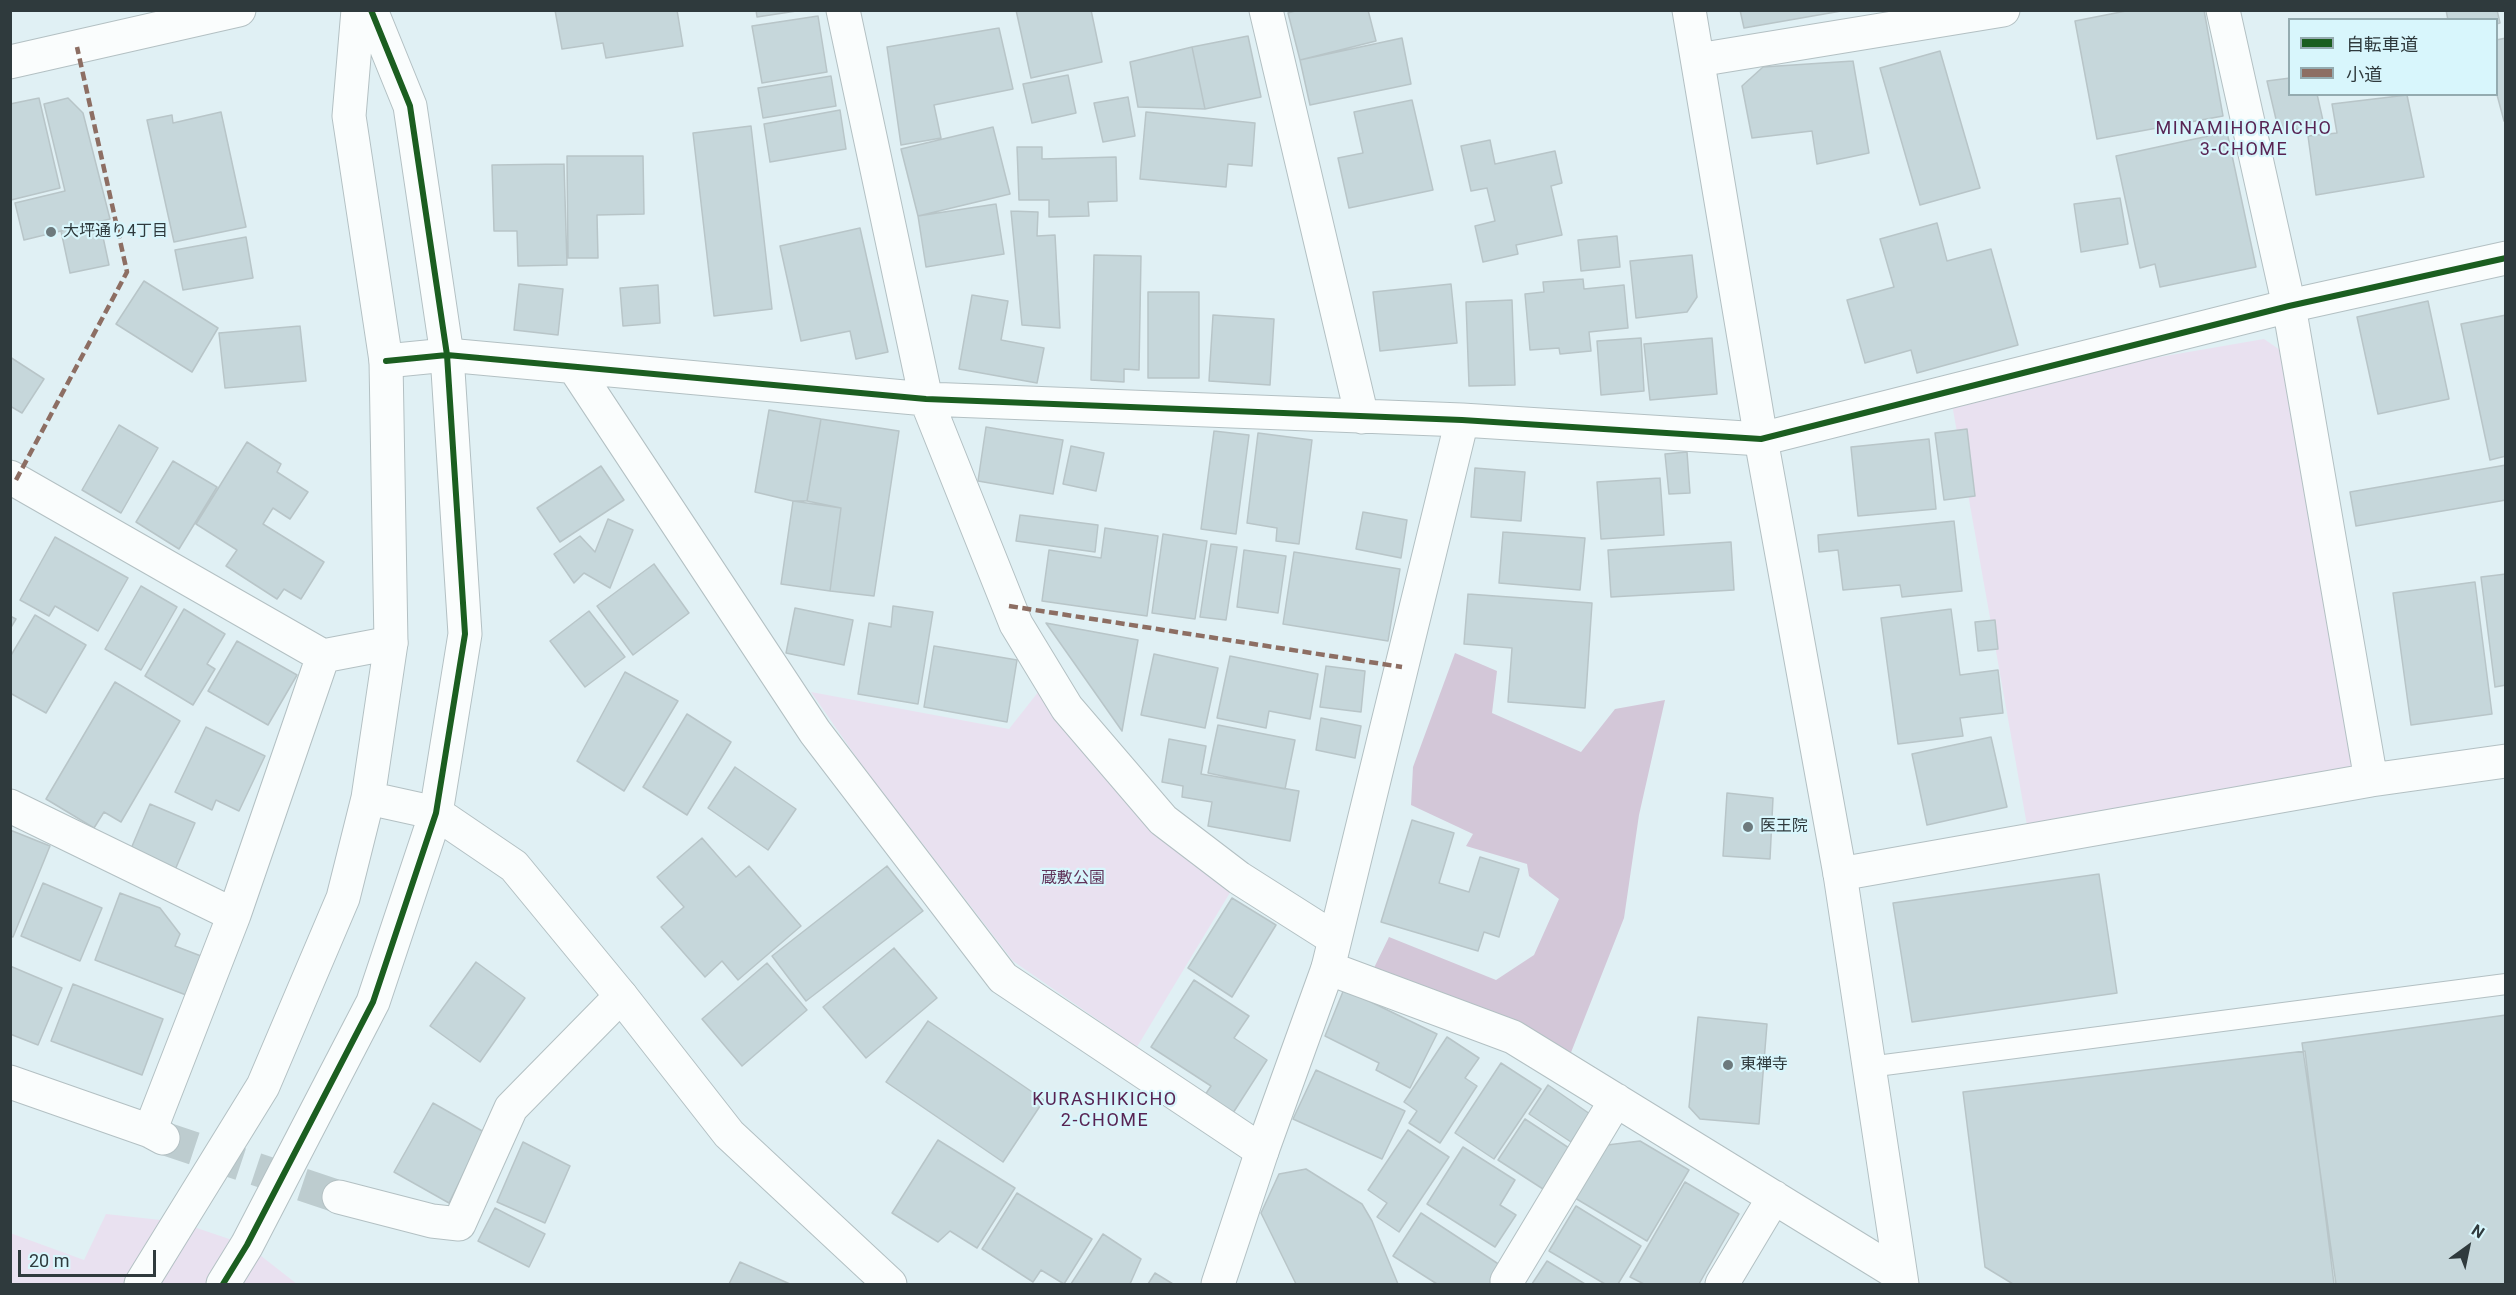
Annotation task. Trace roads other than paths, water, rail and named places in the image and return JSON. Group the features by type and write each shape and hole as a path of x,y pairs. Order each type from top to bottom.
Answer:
{"street":[{"path":"10,62 239,10"},
{"path":"141,1284 263,1086 343,898 368,798 391,643 386,361 349,116 358,10"},
{"path":"224,1284 247,1245 373,1002 436,813 465,634 447,355 410,106 371,10"},
{"path":"843,10 926,399 1016,624 1067,708 1163,820 1332,954 1513,1037 1774,1197 1901,1280"},
{"path":"1266,10 1362,417"},
{"path":"1689,10 1761,439 1840,874 1901,1280"},
{"path":"1698,60 2003,10"},
{"path":"2223,10 2289,306 2371,780"},
{"path":"386,361 447,355 926,399 1462,420 1761,439 2289,306 2505,258"},
{"path":"574,367 815,732 1003,978 1262,1151"},
{"path":"1218,1284 1262,1151 1332,954 1462,420"},
{"path":"10,477 323,656 391,643"},
{"path":"10,1082 157,1134 323,656"},
{"path":"1840,874 2371,780 2505,761"},
{"path":"368,798 436,813 514,866 621,996 729,1134 890,1284"},
{"path":"10,806 234,915"},
{"path":"339,1197 432,1221 459,1224 511,1108 621,996"},
{"path":"1507,1281 1616,1100"},
{"path":"1722,1284 1774,1197"}],"lane":[{"path":"1869,1066 2505,984"}],"tunnel":[{"path":"163,1138 339,1197"}],"place":[{"name":"大坪通り4丁目","path":"51,232"},
{"name":"医王院","path":"1748,827"},
{"name":"東禅寺","path":"1728,1065"}],"district":[{"name":"MINAMIHORAICHO 3-CHOME","path":"2244,139"},
{"name":"KURASHIKICHO 2-CHOME","path":"1105,1110"}],"park label":[{"name":"蔵敷公園","path":"1073,879"}]}
